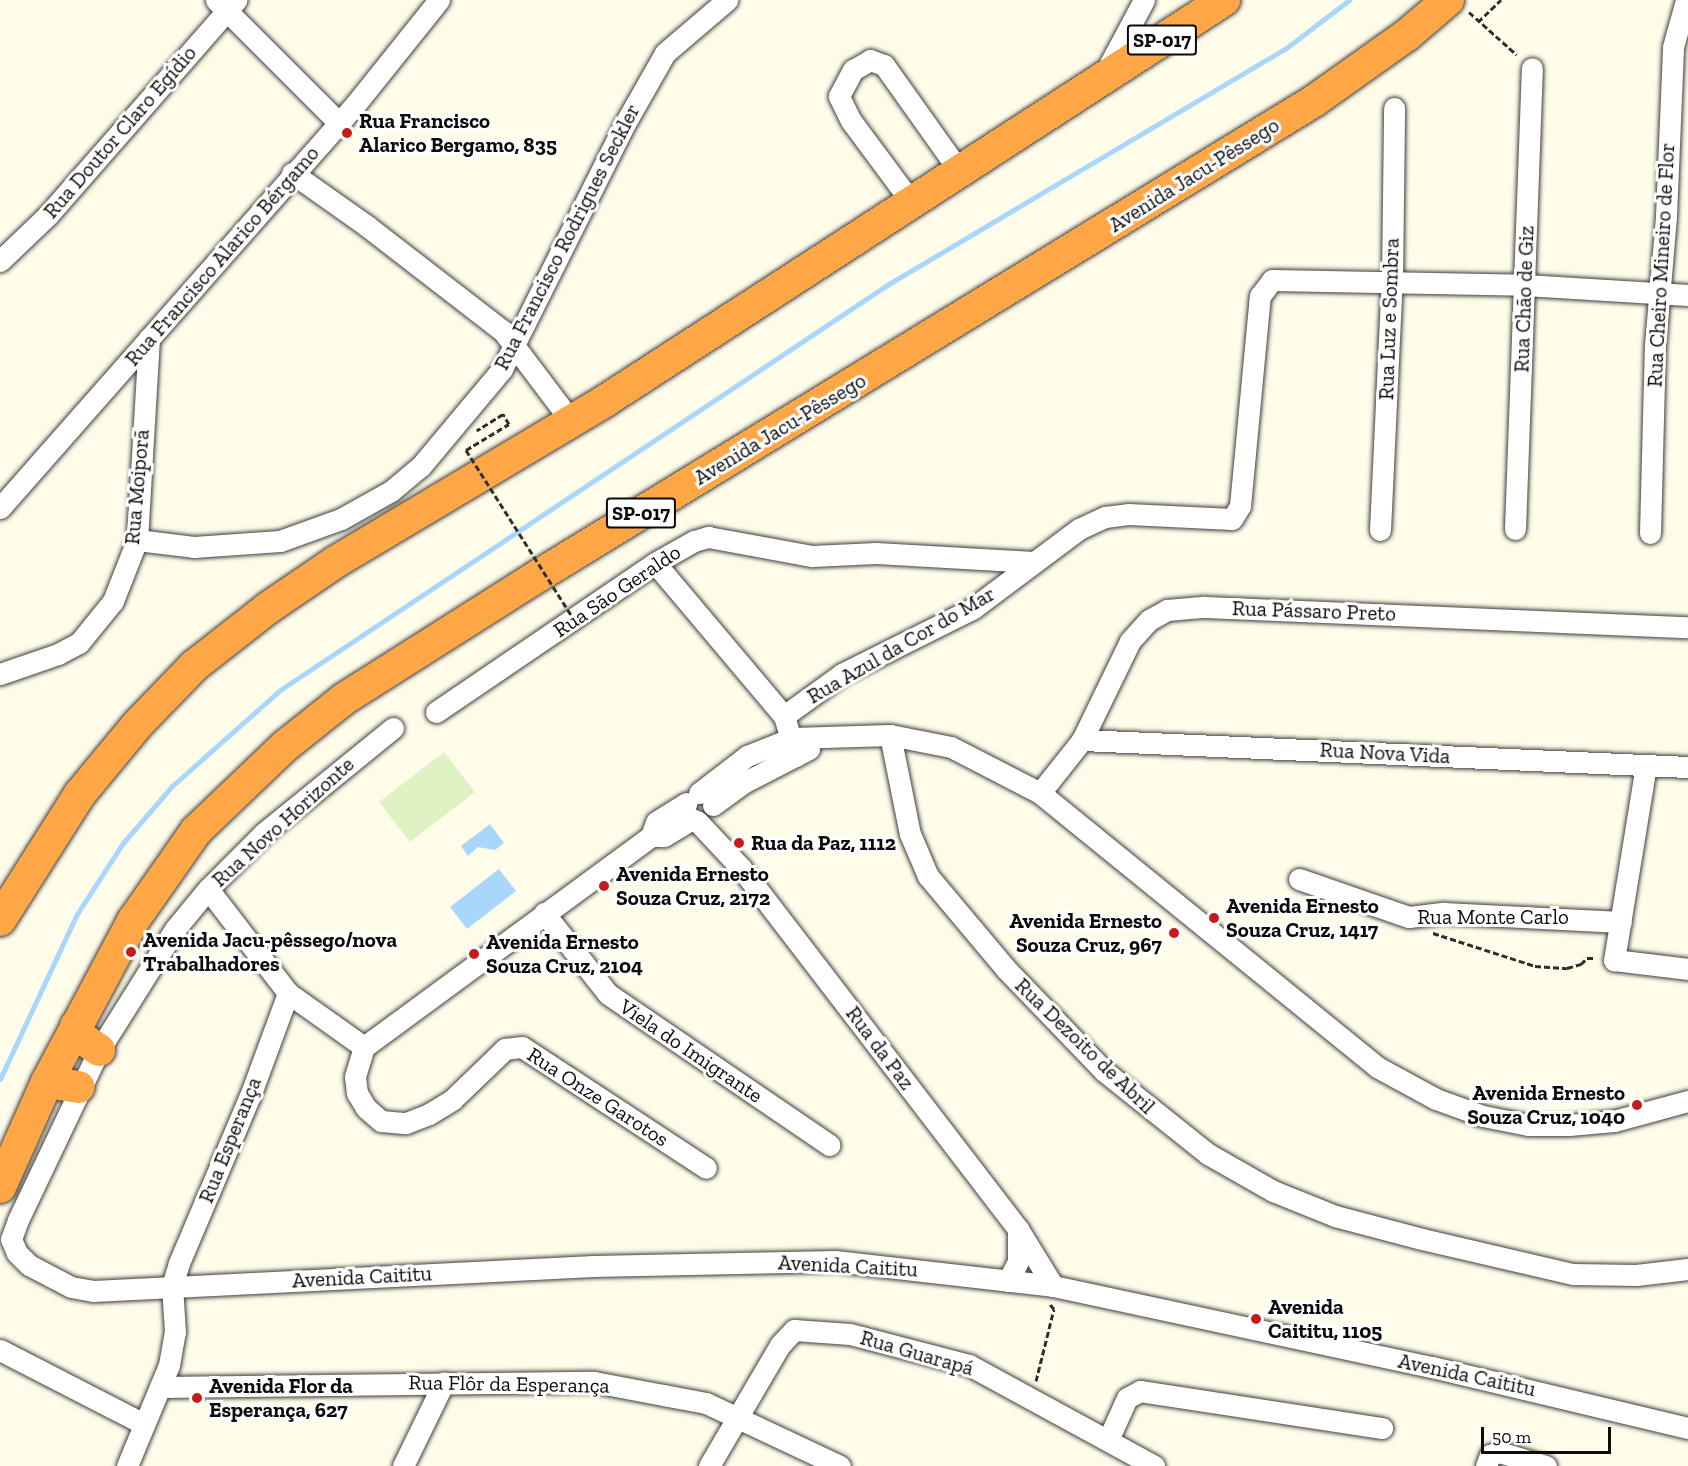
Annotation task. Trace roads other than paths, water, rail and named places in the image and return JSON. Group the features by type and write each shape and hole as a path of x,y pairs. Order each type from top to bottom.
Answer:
{"highway":[{"name":"SP-017","path":"0,920 80,795 137,725 194,666 268,608 337,561 571,421 1224,0"},
{"name":"Avenida Jacu-Pêssego","path":"0,1187 75,1026 133,921 196,831 285,746 344,699 1314,101 1407,35 1456,4"},
{"path":"75,1026 82,1038 99,1050"},
{"path":"47,1082 79,1087"}],"street":[{"name":"Rua Francisco Alarico Bérgamo","path":"0,508 338,122 439,0"},
{"name":"Rua Francisco Rodrigues Seckler","path":"137,540 233,548 280,542 341,519 391,491 421,466 480,398 514,344 647,82 665,53 727,0"},
{"path":"1101,79 1144,0"},
{"name":"Rua Cheiro Mineiro de Flor","path":"1650,533 1659,293 1673,47 1686,0"},
{"path":"226,4 338,122"},
{"name":"Rua Doutor Claro Egídio","path":"0,261 48,215 226,4"},
{"path":"912,203 851,121 839,96 853,70 870,60 884,65 960,172"},
{"name":"Rua Chão de Giz","path":"1515,529 1532,68"},
{"name":"Rua Luz e Sombra","path":"1380,530 1392,280 1394,108"},
{"path":"292,173 367,226 514,344 571,421"},
{"name":"Rua Azul da Cor do Mar","path":"794,747 784,716 842,675 972,609 1079,529 1105,517 1155,514 1227,521 1237,513 1260,296 1268,283 1286,278 1392,280"},
{"path":"1392,280 1688,295"},
{"name":"Rua Moiporã","path":"0,674 58,654 92,631 112,601 137,540 149,338"},
{"name":"Rua São Geraldo","path":"436,712 655,563 680,547 708,537 812,556 876,553 1034,562"},
{"path":"655,563 784,716"},
{"name":"Rua Pássaro Preto","path":"1040,793 1082,740 1130,641 1149,620 1167,610 1204,607 1688,627"},
{"name":"Rua Novo Horizonte","path":"11,1239 79,1087 99,1050 175,930 208,889 298,803 393,728"},
{"path":"208,889 288,993 364,1047 651,836 664,836 700,809 747,756 831,738 891,735 951,747 1040,793 1377,1067 1436,1099 1483,1116 1528,1125 1569,1125 1614,1120 1688,1101"},
{"name":"Rua Dezoito de Abril","path":"891,735 910,834 928,876 1006,969 1104,1071 1208,1154 1274,1191 1335,1216 1422,1239 1573,1274 1613,1276 1688,1269"},
{"name":"Rua Nova Vida","path":"1082,740 1688,767"},
{"path":"1646,765 1614,960 1688,969"},
{"name":"Rua da Paz","path":"700,809 741,868 1018,1229 1042,1285"},
{"name":"Rua Monte Carlo","path":"1299,879 1409,918 1444,913 1621,922"},
{"name":"Viela do Imigrante","path":"544,913 608,994 829,1145"},
{"name":"Rua Esperança","path":"172,1286 288,993"},
{"name":"Rua Onze Garotos","path":"364,1047 356,1077 357,1093 366,1108 381,1122 399,1124 429,1114 452,1100 505,1050 522,1047 706,1168"},
{"path":"1008,1281 1018,1262 1018,1229"},
{"name":"Avenida Caititu","path":"11,1239 17,1253 29,1265 71,1287 93,1291 724,1262 835,1261 1042,1285 1443,1369 1688,1428"},
{"path":"127,1466 162,1388 175,1332 172,1286"},
{"name":"Rua Guarapá","path":"738,1414 787,1335 794,1330 822,1332 878,1340 969,1365 1154,1466"},
{"path":"0,1350 144,1424"},
{"path":"403,1466 444,1382"},
{"name":"Rua Flôr da Esperança","path":"162,1388 444,1382 594,1382 706,1403 738,1414 840,1466"},
{"path":"1108,1440 1127,1398 1140,1391 1382,1428"},
{"path":"709,1466 738,1414"},
{"path":"1492,1459 1546,1466"}],"water":[{"path":"490,824 504,843 495,850 478,847 468,856 461,846"},
{"path":"499,869 516,891 467,929 450,907"}],"waterway":[{"path":"0,1079 77,914 123,843 172,786 280,690 887,285 1285,49 1349,0"}],"place":[{"name":"Rua Francisco Alarico Bergamo, 835","path":"347,133"},
{"name":"Rua da Paz, 1112","path":"739,843"},
{"name":"Avenida Ernesto Souza Cruz, 2172","path":"604,886"},
{"name":"Avenida Ernesto Souza Cruz, 1417","path":"1214,918"},
{"name":"Avenida Ernesto Souza Cruz, 967","path":"1174,933"},
{"name":"Avenida Jacu-pêssego/nova Trabalhadores","path":"131,952"},
{"name":"Avenida Ernesto Souza Cruz, 2104","path":"474,954"},
{"name":"Avenida Ernesto Souza Cruz, 1040","path":"1637,1105"},
{"name":"Avenida Caititu, 1105","path":"1256,1319"},
{"name":"Avenida Flor da Esperança, 627","path":"197,1398"}]}
